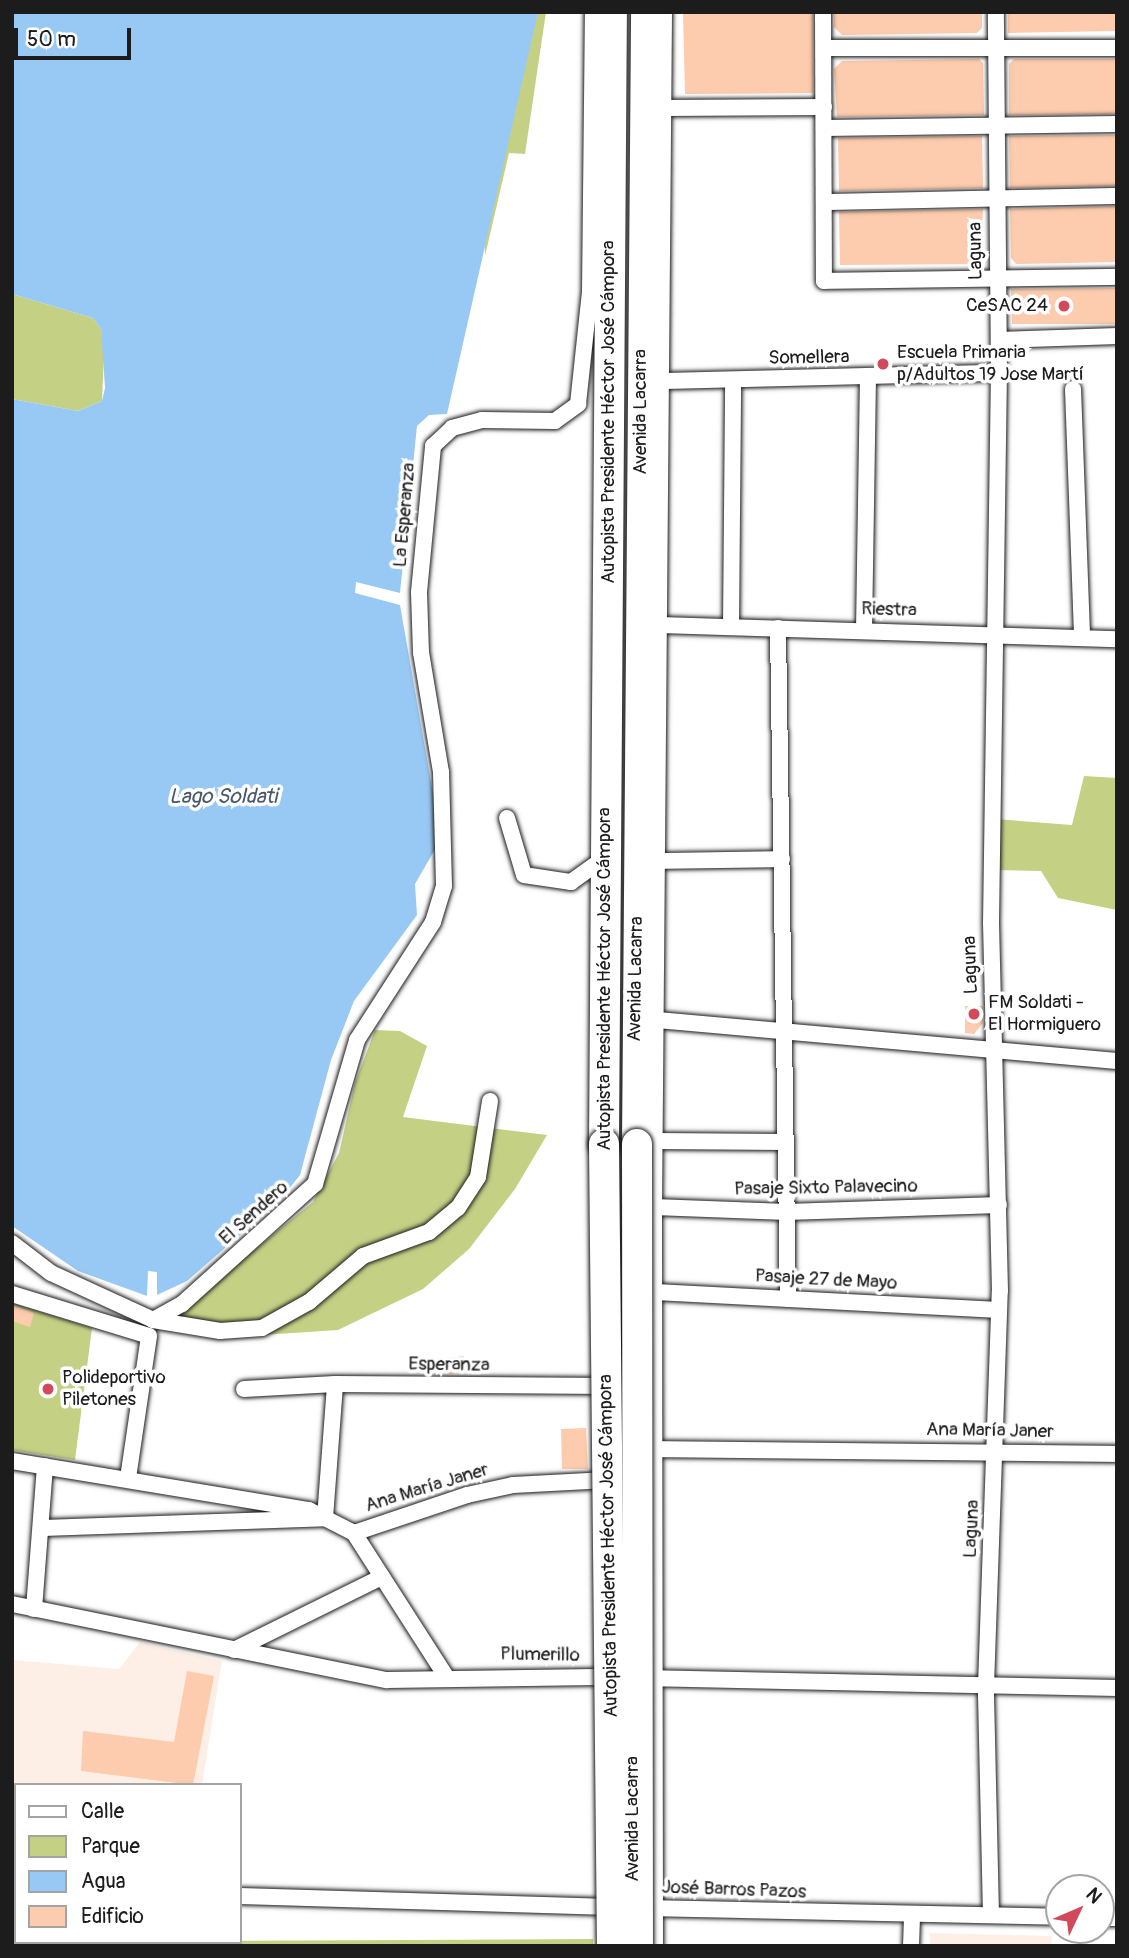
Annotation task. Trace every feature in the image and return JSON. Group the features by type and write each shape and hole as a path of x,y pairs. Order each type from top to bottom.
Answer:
{"highway":[{"name":"Autopista Presidente Héctor José Cámpora","path":"612,12 604,1143 612,1946"},
{"name":"Autopista Presidente Héctor José Cámpora","path":"638,1946 646,1142 646,12"}],"street":[{"name":"La Esperanza","path":"444,886 441,772 421,653 419,592 433,446 452,428 482,421 555,421 578,404 590,292 593,12"},
{"name":"Avenida Lacarra","path":"655,1946 654,1207 646,1142 657,1020 664,12"},
{"path":"823,12 824,281 1117,277"},
{"name":"Laguna","path":"991,1915 986,1686 997,1452 996,1310 999,1205 995,1048 999,373 996,12"},
{"path":"824,48 1117,48"},
{"path":"663,108 824,107"},
{"path":"824,128 1117,124"},
{"path":"825,202 1117,196"},
{"path":"999,340 1117,336"},
{"name":"Somellera","path":"663,381 999,373"},
{"path":"864,631 868,377"},
{"path":"731,627 733,380"},
{"path":"1073,389 1082,638"},
{"name":"Riestra","path":"660,625 1117,639"},
{"path":"778,628 788,1299"},
{"path":"507,818 524,875 571,882 606,857"},
{"path":"658,861 782,859"},
{"name":"El Sendero","path":"153,1320 182,1304 315,1184 357,1040 433,922 444,886"},
{"path":"657,1020 1117,1060"},
{"path":"12,1243 51,1273 153,1320 220,1331 262,1328 309,1302 363,1256 429,1231 458,1208 478,1177 490,1101"},
{"path":"646,1142 786,1142"},
{"name":"Pasaje Sixto Palavecino","path":"654,1207 787,1212 999,1205"},
{"name":"Pasaje 27 de Mayo","path":"654,1292 996,1310"},
{"path":"12,1294 149,1336 128,1478"},
{"path":"43,1528 325,1518 335,1384"},
{"name":"Esperanza","path":"244,1389 335,1384 653,1386"},
{"name":"Ana María Janer","path":"653,1449 1117,1454"},
{"name":"Ana María Janer","path":"12,1461 128,1478 309,1510 354,1533 467,1494 513,1485 654,1478"},
{"path":"34,1609 43,1528 45,1466"},
{"path":"354,1533 445,1675"},
{"path":"234,1650 382,1577"},
{"name":"Plumerillo","path":"12,1604 387,1680 445,1675 1117,1688"},
{"name":"José Barros Pazos","path":"242,1896 912,1917 1045,1917"},
{"path":"911,1946 912,1917"}],"shaded area":[{"path":"140,1642 222,1661 202,1783 14,1783 12,1873 12,1660 119,1669"},
{"path":"930,1933 1045,1936 1045,1944 1051,1944 1051,1946 930,1946"}],"green space":[{"path":"479,12 546,12 525,154 509,153 485,256"},
{"path":"12,294 93,318 101,329 104,352 102,401 78,411 12,399"},
{"path":"1084,776 1117,778 1117,910 1058,898 1041,871 996,870 995,819 1072,825"},
{"path":"375,1030 400,1031 427,1046 403,1117 547,1135 515,1189 469,1249 423,1289 338,1330 230,1337 171,1318 313,1202 339,1153 355,1083"},
{"name":"Polideportivo Piletones","path":"12,1303 92,1328 75,1460 12,1450"},
{"path":"12,1932 14,1944 593,1939 593,1946 12,1946"}],"water":[{"name":"Lago Soldati","path":"12,12 538,12 447,414 429,415 417,426 400,593 356,582 355,593 400,605 441,839 415,884 417,915 354,1001 331,1060 300,1175 280,1200 187,1281 157,1295 157,1272 148,1271 147,1296 78,1271 12,1226 12,399 78,411 102,401 105,388 101,329 93,318 12,294"}],"building":[{"path":"683,12 813,12 813,93 685,94"},
{"path":"834,12 982,12 982,28 977,33 842,35 834,27"},
{"path":"1008,12 1117,12 1117,31 1008,33"},
{"path":"979,59 983,63 984,115 837,117 834,69 842,61"},
{"path":"1014,59 1117,59 1117,114 1009,115 1009,64"},
{"path":"1117,135 1117,186 1010,188 1009,136"},
{"path":"982,136 983,188 839,191 838,138"},
{"path":"1117,206 1117,262 1016,264 1011,258 1010,209"},
{"path":"983,209 980,264 840,265 839,212"},
{"name":"CeSAC 24","path":"1117,288 1117,324 1012,324 1011,289"},
{"name":"FM Soldati - El Hormiguero","path":"965,1006 983,1006 983,1023 974,1034 965,1033"},
{"path":"12,1305 34,1313 30,1327 12,1321"},
{"path":"464,1356 461,1373 447,1374 446,1358"},
{"path":"586,1428 588,1469 562,1469 561,1429"},
{"path":"187,1671 214,1676 193,1783 81,1771 83,1731 174,1742"}],"place":[{"name":"CeSAC 24","path":"1064,306"},
{"name":"Escuela Primaria p/Adultos 19 Jose Martí","path":"883,364"},
{"name":"FM Soldati - El Hormiguero","path":"974,1014"},
{"name":"Polideportivo Piletones","path":"48,1389"}]}
